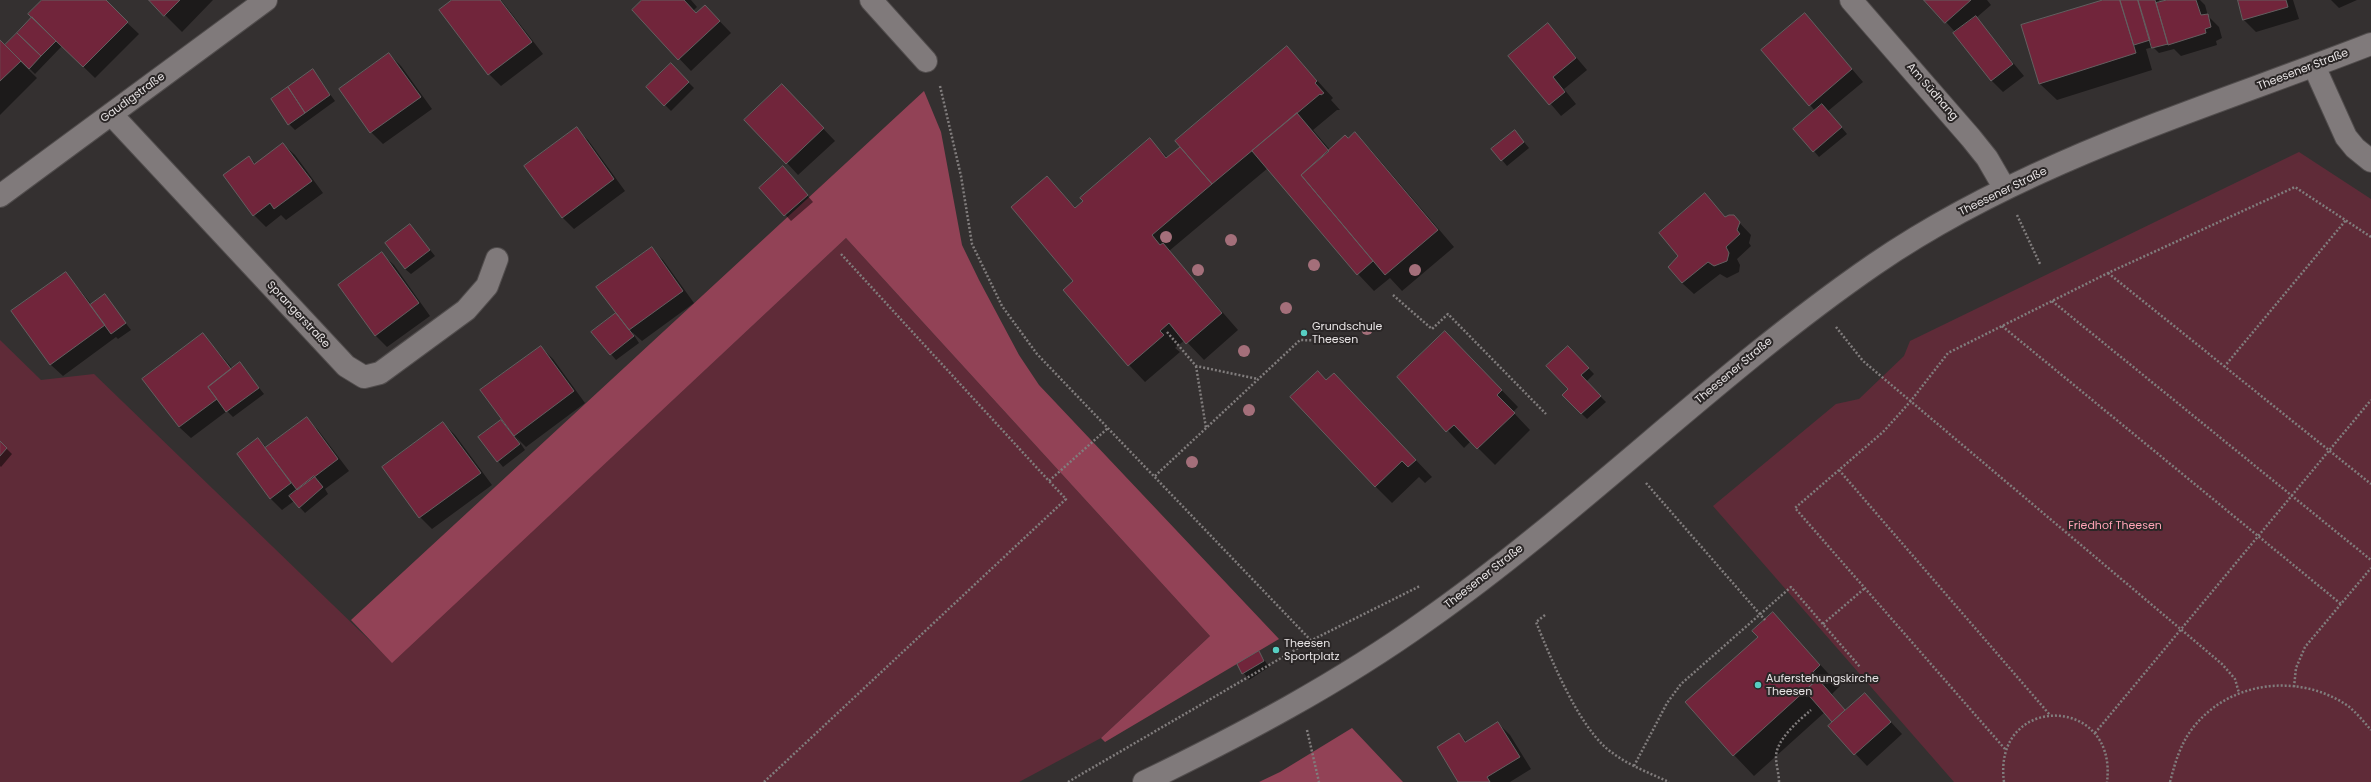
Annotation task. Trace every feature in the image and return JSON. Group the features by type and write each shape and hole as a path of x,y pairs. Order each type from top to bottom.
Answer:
{"street":[{"name":"Gaudigstraße","path":"0,196 266,0"},
{"name":"Am Südhang","path":"1851,0 1971,138 1987,158 2005,190"},
{"path":"876,2 926,62"},
{"name":"Theesener Straße","path":"1144,782 1343,675 1427,621 1502,564 1784,330 1878,262 1934,227 2005,190 2084,154 2371,44"},
{"path":"2314,66 2346,137 2355,148 2371,160"},
{"name":"Sprangerstraße","path":"111,114 346,366 364,377 380,372 466,310 487,286 497,259"}],"path":[{"path":"926,62 938,79 949,119 972,244 1002,306 1037,354 1312,640 1343,675"},
{"path":"2005,749 1795,508 1883,432 1910,402 1948,353 2108,273 2295,187 2371,237"},
{"path":"2005,190 2040,264"},
{"path":"2224,367 2346,220"},
{"path":"764,782 1066,499 841,254"},
{"path":"2108,273 2371,484"},
{"path":"1393,295 1432,329 1448,314 1546,414"},
{"path":"2052,301 2371,560"},
{"path":"1818,305 1863,361 2222,664 2235,679 2239,693"},
{"path":"2002,326 2341,604"},
{"path":"1167,332 1196,366 1206,428"},
{"path":"1155,476 1300,340 1334,341"},
{"path":"1196,366 1258,379"},
{"path":"2095,733 2371,400"},
{"path":"1049,481 1108,428"},
{"path":"1626,461 1765,620"},
{"path":"1839,470 2050,715"},
{"path":"2294,687 2296,668 2305,648 2371,568"},
{"path":"1068,782 1312,640 1423,585"},
{"path":"1634,766 1667,703 1681,684 1791,587 1860,667"},
{"path":"1823,624 1865,588"},
{"path":"1545,615 1536,622 1551,660 1585,722 1605,747 1634,766 1669,782"},
{"path":"2170,782 2177,754 2192,729 2213,708 2239,693 2276,684 2314,689 2348,706 2371,730"},
{"path":"1300,699 1319,782"},
{"path":"1779,782 1776,756 1782,741 1798,720 1810,710"},
{"path":"2004,782 2002,766 2005,749 2012,736 2035,718 2050,715 2066,716 2082,722 2095,733 2104,747 2108,764 2106,782"}],"green space":[{"name":"Friedhof Theesen","path":"2299,152 2371,199 2371,782 1954,782 1713,506 1836,404 1859,399 1904,356 1910,341"},
{"path":"846,238 1210,636 1101,738 1019,782 0,782 0,340 41,380 94,374 392,662"}],"shaded area":[{"path":"924,91 941,132 962,245 1019,355 1039,385 1279,639 1105,742 1101,738 1210,636 846,238 392,663 351,620"},
{"path":"1352,728 1403,782 1259,782 1280,772"}],"building":[{"path":"42,0 106,0 128,22 83,67 28,14"},
{"path":"149,0 180,0 164,16"},
{"path":"452,0 500,0 532,42 488,75 439,10"},
{"path":"642,0 684,0 696,13 705,5 720,21 678,60 632,10"},
{"path":"1924,0 1971,0 1945,23"},
{"path":"2103,0 2120,0 2136,53 2039,84 2021,25"},
{"path":"2120,0 2138,0 2150,40 2134,45"},
{"path":"2138,0 2155,0 2168,44 2152,48"},
{"path":"2167,0 2196,0 2201,15 2208,14 2211,27 2205,29 2206,33 2168,45 2156,3"},
{"path":"2238,0 2286,0 2288,7 2243,20"},
{"path":"1805,13 1852,69 1809,106 1761,50"},
{"path":"1976,16 2013,64 1991,81 1953,33"},
{"path":"32,17 56,41 41,56 17,33"},
{"path":"1548,23 1576,58 1553,77 1565,92 1549,105 1508,56"},
{"path":"17,33 41,56 29,69 5,45"},
{"path":"0,40 21,61 0,81"},
{"path":"1287,46 1317,81 1315,83 1324,93 1321,95 1320,94 1212,184 1175,141"},
{"path":"389,53 421,97 370,133 339,89"},
{"path":"671,63 689,82 664,106 646,87"},
{"path":"313,69 330,95 305,113 288,87"},
{"path":"782,84 824,128 786,164 744,120"},
{"path":"288,87 305,113 288,125 271,99"},
{"path":"1822,104 1842,127 1813,152 1793,129"},
{"path":"1297,113 1329,151 1301,175 1373,261 1357,275 1252,151"},
{"path":"577,127 614,179 562,218 524,166"},
{"path":"1515,130 1524,142 1501,161 1491,149"},
{"path":"1355,132 1438,230 1385,275 1301,175 1345,135 1348,138"},
{"path":"1150,138 1166,158 1180,147 1212,184 1152,235 1160,245 1163,243 1222,313 1186,344 1169,323 1160,331 1164,335 1128,366 1063,290 1073,281 1011,207 1047,176 1075,208 1083,201 1080,198"},
{"path":"283,143 312,181 274,209 270,203 253,216 223,175 249,156 254,164"},
{"path":"783,166 808,195 784,216 759,188"},
{"path":"1705,193 1725,217 1734,215 1740,222 1737,230 1740,234 1726,247 1729,253 1727,261 1714,266 1708,262 1682,283 1668,267 1678,256 1659,233"},
{"path":"410,224 430,250 405,269 385,243"},
{"path":"652,247 683,291 629,330 596,287"},
{"path":"382,252 419,303 375,336 338,285"},
{"path":"66,272 105,325 50,365 11,311"},
{"path":"105,294 126,323 111,334 90,305"},
{"path":"616,313 634,336 610,355 591,332"},
{"path":"1445,331 1502,390 1497,395 1515,413 1477,449 1454,425 1446,432 1397,377"},
{"path":"203,333 231,369 208,387 217,399 179,427 142,379"},
{"path":"541,346 574,391 514,436 480,390"},
{"path":"1568,346 1589,368 1581,375 1601,396 1581,414 1562,395 1568,389 1546,366"},
{"path":"240,362 259,388 226,412 208,387"},
{"path":"1318,371 1326,380 1334,373 1416,460 1408,467 1402,461 1375,487 1290,397"},
{"path":"307,417 338,459 297,490 265,448"},
{"path":"501,420 520,444 497,462 478,437"},
{"path":"443,422 481,473 419,518 382,467"},
{"path":"258,438 291,483 270,499 237,454"},
{"path":"0,441 7,448 0,456"},
{"path":"314,476 323,487 299,508 289,496"},
{"name":"Auferstehungskirche Theesen","path":"1773,612 1820,665 1812,673 1818,679 1733,756 1685,702 1758,637 1752,631"},
{"path":"1259,651 1264,661 1242,674 1237,664"},
{"path":"1818,679 1845,710 1832,722 1805,691"},
{"path":"1865,693 1891,722 1854,755 1828,726"},
{"path":"1498,722 1520,757 1487,777 1490,782 1458,782 1437,747 1459,733 1465,742"}],"place":[{"name":"Grundschule Theesen","path":"1304,333"},
{"name":"Theesen Sportplatz","path":"1276,650"},
{"name":"Auferstehungskirche Theesen","path":"1758,685"}]}
